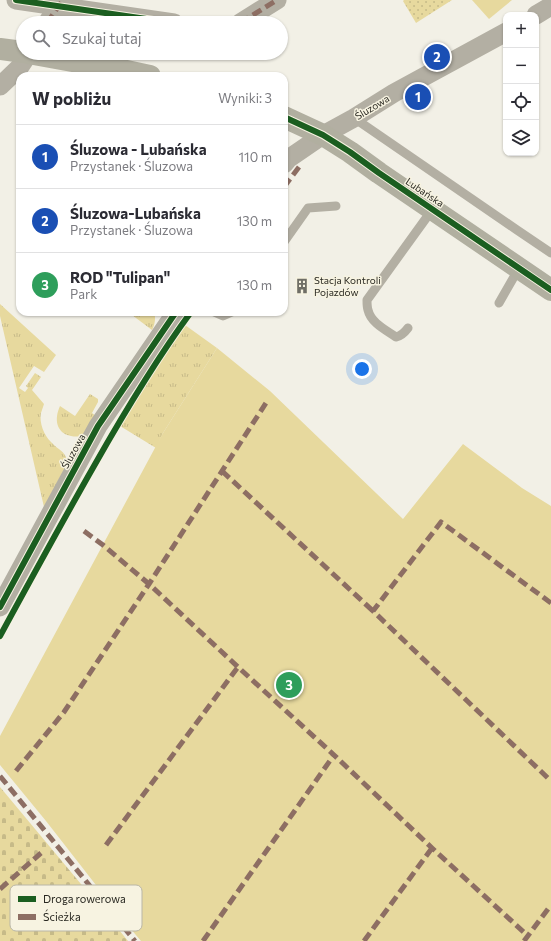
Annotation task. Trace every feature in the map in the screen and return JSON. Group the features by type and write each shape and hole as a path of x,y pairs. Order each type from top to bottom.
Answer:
{"street":[{"path":"16,0 61,3 134,16"},
{"path":"251,16 277,0"},
{"path":"52,16 61,3"},
{"path":"539,13 551,6"},
{"name":"Śluzowa","path":"288,159 323,135 394,93 503,34"},
{"path":"0,49 16,51"},
{"path":"0,86 19,68 24,60"},
{"path":"67,60 131,72"},
{"name":"Lubańska","path":"288,118 323,135 350,152 551,290"},
{"name":"Śluzowa","path":"0,607 98,426 173,316"}],"lane":[{"name":"Lubańska","path":"354,118 551,253"},
{"path":"288,236 308,208 336,206"},
{"path":"408,328 396,337 377,324 368,310 367,300 433,209"},
{"path":"498,303 519,268"}],"green space":[{"path":"452,0 416,23 403,1"},
{"path":"472,0 512,0 489,19"},
{"path":"0,304 56,355 44,372 34,366 19,388 25,392 28,388 26,386 35,373 41,377 32,390 44,404 41,413 43,429 48,439 66,456 67,460 67,464 44,507 0,316"},
{"path":"133,316 155,316 152,330"},
{"path":"185,325 217,348 163,433 156,448 120,426 164,355"},
{"path":"217,348 270,391 403,519 463,444 522,488 551,506 551,941 141,941 132,931 142,931 142,885 96,885 0,765 0,736 163,433"},
{"path":"90,394 98,399 98,402 92,413 96,416 87,430 82,435 76,437 62,432 59,429 57,420 60,406 75,416"},
{"path":"0,787 82,885 10,885 10,931 120,931 128,941 0,941"}],"marked path":[{"path":"52,16 63,0"},
{"path":"251,16 277,0"},
{"path":"288,182 299,167"},
{"path":"16,771 64,712 266,403"},
{"path":"222,471 373,611"},
{"path":"551,603 441,522 373,611 551,781"},
{"path":"84,531 149,584 528,936"},
{"path":"106,845 238,667"},
{"path":"203,941 334,755"},
{"path":"0,776 89,885"},
{"path":"364,941 432,848"},
{"path":"0,889 41,853"},
{"path":"524,941 551,905"},
{"path":"127,931 135,941"}],"cycle path":[{"path":"16,0 126,16"},
{"path":"288,119 323,135 350,152 551,290"},
{"path":"0,607 98,426 173,316"},
{"path":"0,636 117,426 152,368 188,316"}],"place":[{"name":"Śluzowa-Lubańska","path":"437,57"},
{"name":"Śluzowa - Lubańska","path":"418,97"},
{"name":"Stacja Kontroli Pojazdów","path":"302,286"},
{"name":"ROD \"Tulipan\"","path":"289,685"}]}
